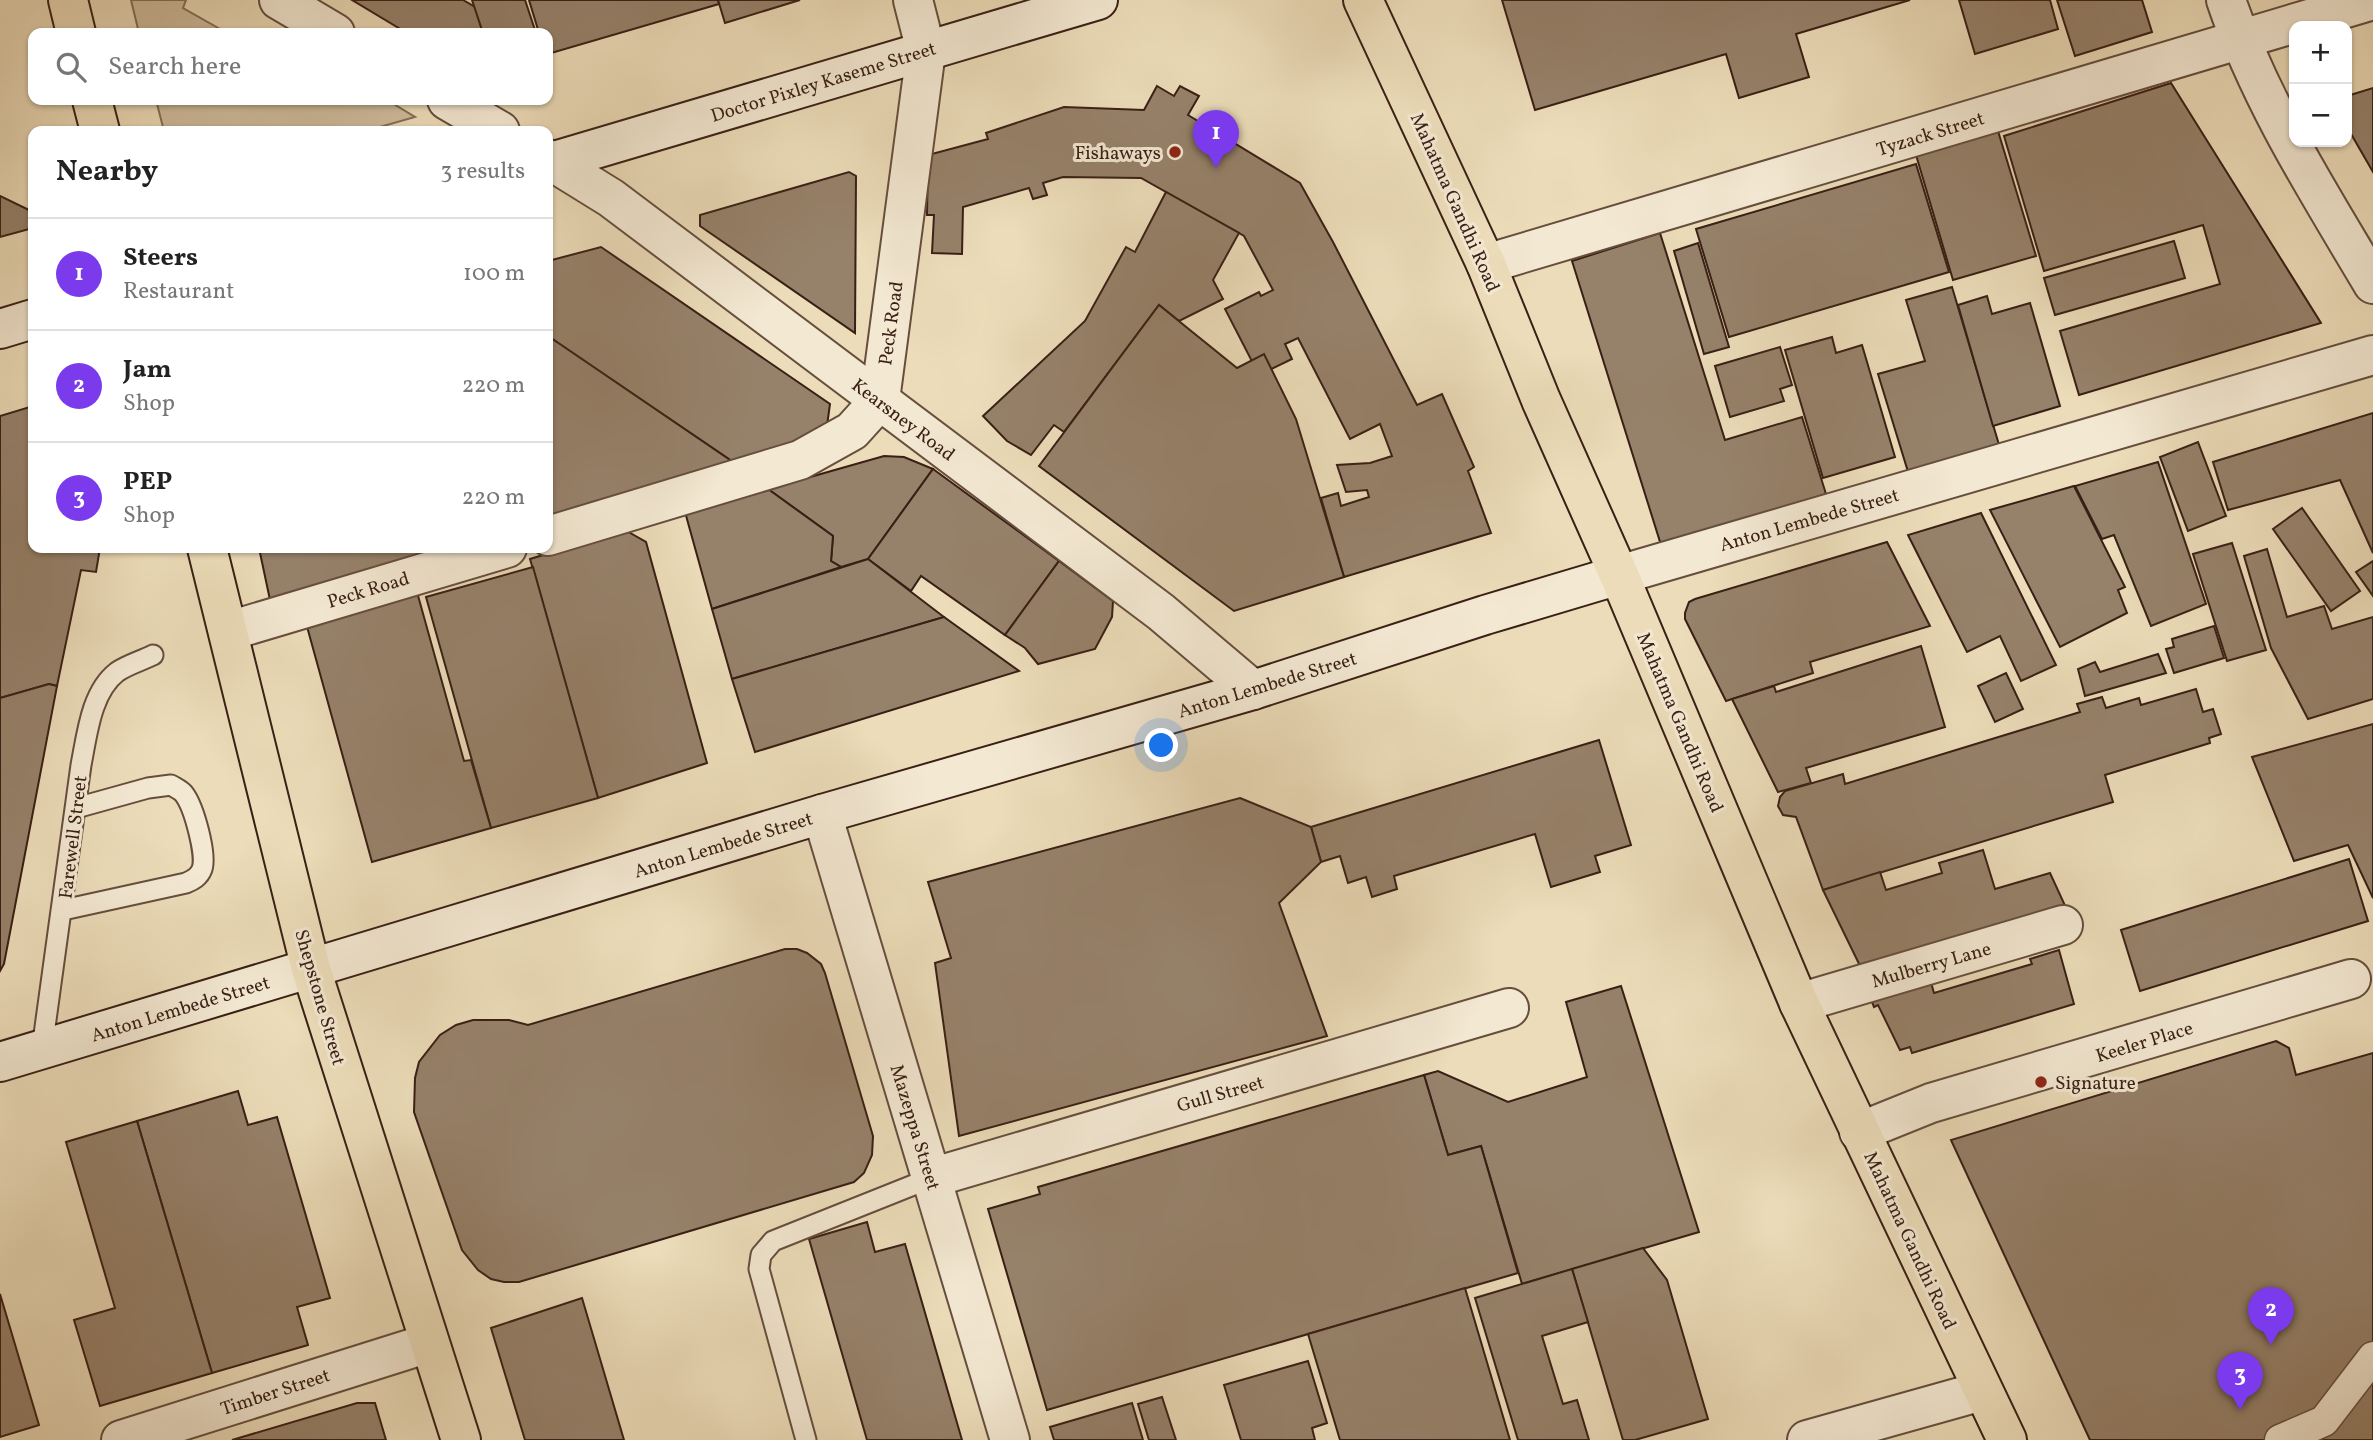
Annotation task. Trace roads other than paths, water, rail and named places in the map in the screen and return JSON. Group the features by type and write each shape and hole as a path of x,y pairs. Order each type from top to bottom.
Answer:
{"main road":[{"path":"68,0 75,28"},
{"name":"Mahatma Gandhi Road","path":"1363,0 1486,264 1799,1003 2007,1440"},
{"path":"93,105 99,126"},
{"name":"Shepstone Street","path":"208,553 311,969 461,1440"}],"street":[{"path":"278,0 326,28"},
{"path":"913,0 926,51"},
{"name":"Doctor Pixley Kaseme Street","path":"553,160 1098,0"},
{"path":"2226,0 2240,41 2287,137 2373,284"},
{"name":"Tyzack Street","path":"1486,264 2373,0"},
{"name":"Peck Road","path":"880,400 926,51"},
{"path":"456,105 491,126"},
{"name":"Kearsney Road","path":"553,163 611,198 880,400 1161,612 1253,690"},
{"path":"0,329 28,321"},
{"name":"Anton Lembede Street","path":"0,1062 822,814 1253,690 1619,575 2373,355"},
{"path":"553,534 800,460 852,431 880,400"},
{"name":"Peck Road","path":"229,631 491,553"},
{"name":"Mazeppa Street","path":"822,814 1010,1440"},
{"name":"Mulberry Lane","path":"1799,1003 2063,925"},
{"name":"Keeler Place","path":"1859,1132 1931,1103 2351,979"},
{"name":"Gull Street","path":"931,1178 1509,1008"},
{"name":"Timber Street","path":"121,1440 429,1343"},
{"path":"2280,1440 2325,1421 2373,1357"},
{"path":"1807,1440 1982,1391"}],"lane":[{"name":"Farewell Street","path":"42,1049 88,734 100,694 117,673 153,655"},
{"path":"63,910 186,883 195,879 203,866 204,855 198,831 185,795 171,785 148,788 76,808"},
{"path":"806,1440 759,1269 761,1255 773,1241 931,1178"}],"place":[{"name":"Fishaways","path":"1175,152"},
{"name":"Steers","path":"1216,168"},
{"name":"Signature","path":"2041,1082"},
{"name":"Jam","path":"2271,1345"},
{"name":"PEP","path":"2240,1410"}]}
